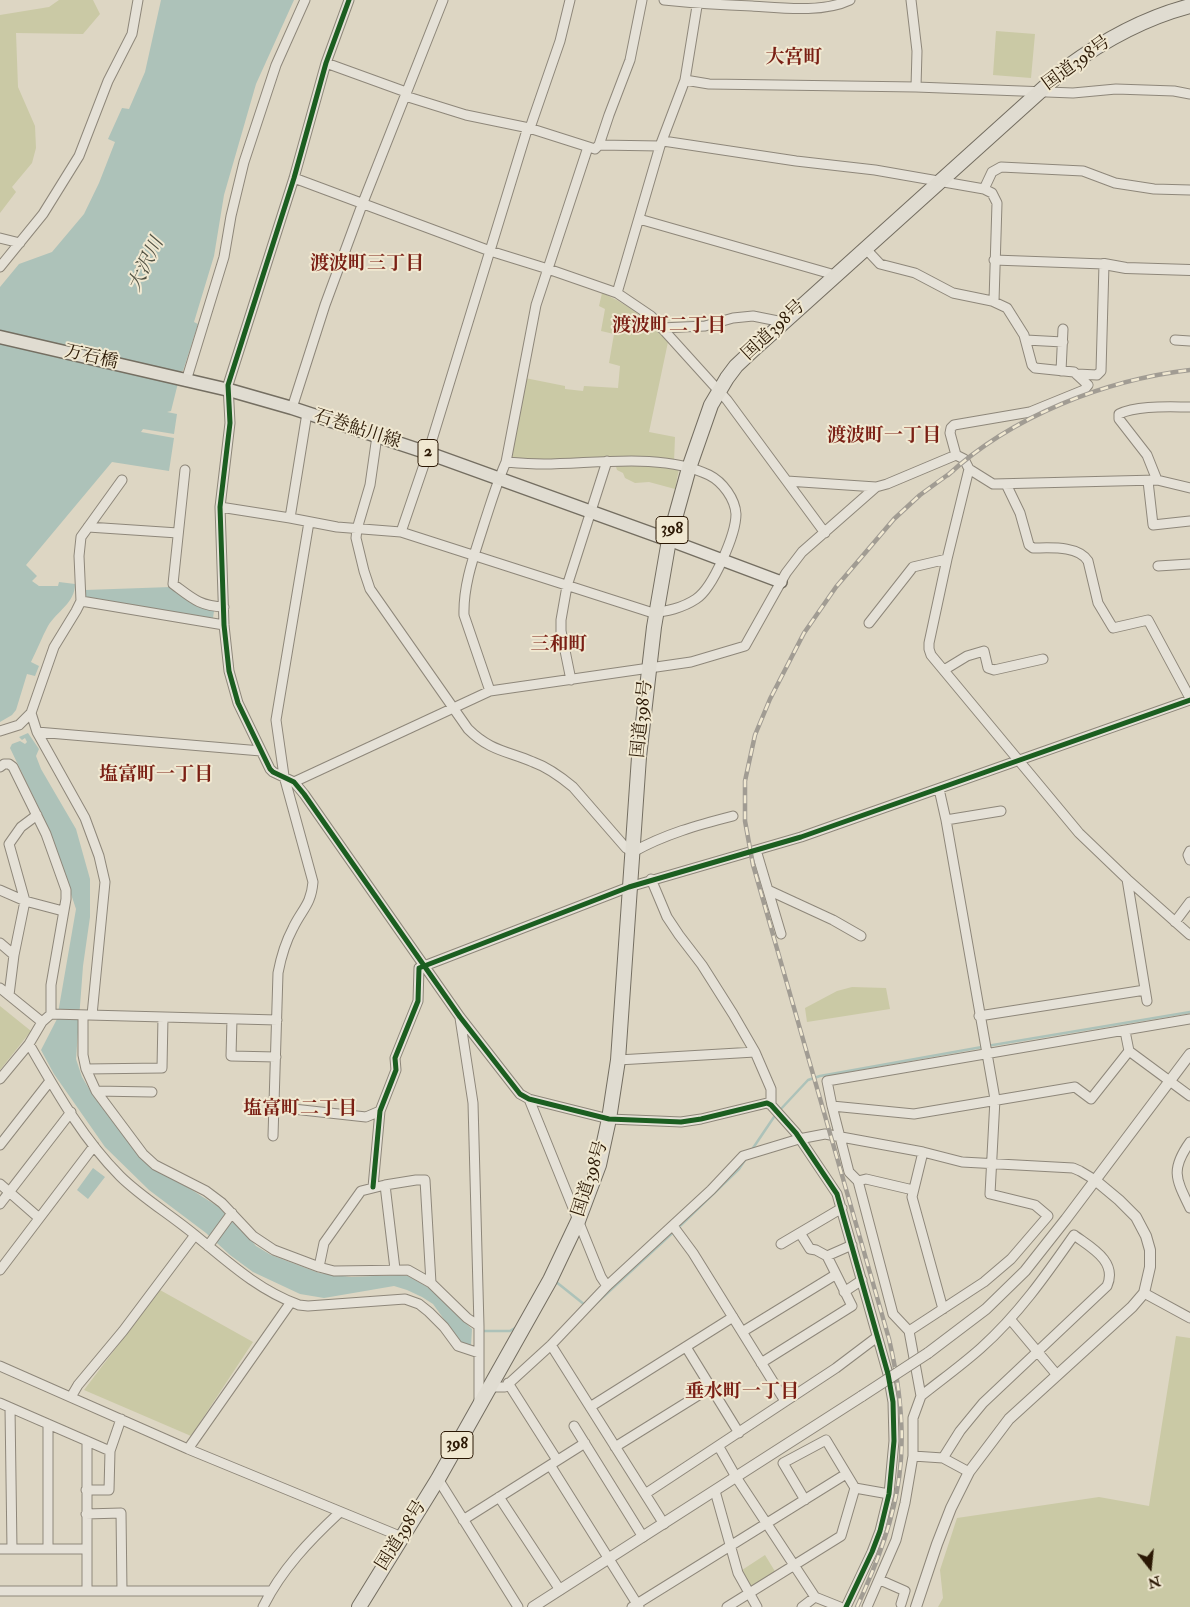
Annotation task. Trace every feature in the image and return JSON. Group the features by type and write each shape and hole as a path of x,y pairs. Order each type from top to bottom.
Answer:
{"highway":[{"name":"国道398号","path":"359,1607 438,1480 551,1278 578,1221 599,1165 609,1120 618,1060 639,754 656,612 670,540 690,468 704,422 718,391 736,366 783,322 1066,68 1099,45 1138,24 1167,12 1190,6"}],"main road":[{"name":"万石橋","path":"0,337 184,380"},
{"name":"石巻鮎川線","path":"184,380 229,390 292,408 428,453 670,540"},
{"path":"670,540 781,582"}],"street":[{"path":"0,267 43,214 79,156 108,82 132,34 138,0"},
{"path":"184,380 224,257 231,216 244,162 276,65 305,0"},
{"path":"349,0 326,62 294,178 228,385 230,423 220,507 224,625 231,682 238,703 270,769 294,782 309,801 460,1017 520,1094 529,1099 609,1120 681,1122 701,1119 762,1103 776,1110 800,1139 837,1194 888,1374 894,1415 893,1467 889,1494 872,1552 846,1607"},
{"path":"292,408 325,305 362,205 443,0"},
{"path":"401,532 428,453 527,130 532,125 560,41 570,0"},
{"path":"599,145 608,115 630,60 642,0"},
{"path":"664,0 790,8 833,6 850,0"},
{"path":"911,0 917,51 916,87"},
{"path":"617,293 662,144 685,80 698,2"},
{"path":"326,62 405,94 466,115 529,128 588,147 595,148 599,145 662,144 875,170 984,189 992,193 997,203 994,302"},
{"path":"685,80 709,84 916,87 1073,93 1116,89 1174,91 1190,94"},
{"path":"490,691 464,614 464,602 474,555 498,479 506,462 536,305 588,147"},
{"path":"984,189 992,172 1000,167 1083,171 1115,183 1154,189 1190,190"},
{"path":"294,178 490,252 548,269 617,293 651,316 718,391 825,533"},
{"path":"639,219 835,275"},
{"path":"0,238 20,243"},
{"path":"865,248 880,264 915,273 953,293 994,302 1007,308 1026,340 1032,366 1077,374 1097,375 1100,371 1104,264"},
{"path":"994,260 1104,264 1126,268 1190,270"},
{"path":"661,328 705,326 733,318 754,316 783,322"},
{"path":"1061,371 1064,330"},
{"path":"1026,340 1063,342"},
{"path":"1175,340 1190,341"},
{"path":"1077,374 1088,385 1084,390 1030,412 951,428 950,434 956,455 966,461 969,469 947,559 929,649 931,655 998,733 1017,760 1079,834 1190,935"},
{"path":"1190,407 1135,409 1118,416 1147,455 1152,480 1153,525 1190,521"},
{"path":"290,518 307,413"},
{"path":"377,436 370,485 356,538 364,571 370,589 468,729 488,746 535,762 564,779 626,848 633,852 677,831 734,816"},
{"path":"787,481 876,486 887,484 956,455"},
{"path":"220,507 357,529 401,532 650,612 682,606 697,599 708,588 722,560 733,530 736,515 734,505 728,493 718,481 709,475 690,468 657,463 607,461 542,464 506,462"},
{"path":"571,680 561,631 566,586 607,461"},
{"path":"969,469 993,484 1152,480 1188,486 1190,488"},
{"path":"185,470 173,584 199,603 224,607"},
{"path":"0,730 19,725 32,713 54,647 81,601 81,536 122,480"},
{"path":"373,1187 380,1111 396,1070 395,1058 418,1001 419,968 651,879 801,837 1190,699 1148,620 1113,628 1098,603 1088,561 1085,557 1069,549 1033,548 1029,545 1020,513 1006,484"},
{"path":"294,782 490,691 691,662 745,646 781,582 802,552 876,486"},
{"path":"274,1136 278,973 282,950 293,927 311,898 313,882 284,776 276,714 309,522"},
{"path":"88,527 178,532"},
{"path":"869,623 913,567 947,559"},
{"path":"1158,566 1190,564"},
{"path":"81,601 224,625"},
{"path":"944,670 967,656 984,651 988,668 994,670 1043,659"},
{"path":"32,713 37,732 85,818 99,856 105,882 84,1015 83,1055 86,1069 96,1091 143,1154 155,1166 206,1191 232,1213 253,1236 274,1250 334,1271 408,1270 431,1283 467,1318 479,1326"},
{"path":"37,732 261,751"},
{"path":"0,767 4,764 9,764 13,767 46,834 66,890 52,985 53,1014"},
{"path":"909,1331 984,1282 1011,1259 1048,1216 1035,1205 990,1194 990,1163 995,1099 939,789"},
{"path":"946,820 1001,811"},
{"path":"9,995 14,955 25,901 9,844 21,827 37,814"},
{"path":"756,850 781,934"},
{"path":"1190,851 1188,855 1190,860"},
{"path":"651,879 667,917 702,965 755,1052 771,1089 776,1110"},
{"path":"1127,879 1147,1001"},
{"path":"0,890 25,901 63,911"},
{"path":"768,890 833,920 862,936"},
{"path":"1175,922 1190,902"},
{"path":"0,943 14,955"},
{"path":"0,988 42,1022"},
{"path":"979,1016 1145,990"},
{"path":"0,1079 29,1044 42,1022 53,1014 277,1020"},
{"path":"86,1069 162,1068 163,1017"},
{"path":"460,1017 473,1102 479,1326 479,1407"},
{"path":"232,1019 231,1056 276,1057"},
{"path":"868,1607 896,1540 914,1456 913,1418 921,1396 909,1331 893,1314 858,1181 849,1172 827,1081 1190,1019"},
{"path":"1125,1031 1129,1052 1190,1096"},
{"path":"29,1044 50,1081 94,1146 121,1178 247,1278 291,1302 308,1306 405,1299 418,1304 429,1312 444,1327 458,1346 479,1353"},
{"path":"618,1060 755,1052"},
{"path":"832,1106 914,1114 1075,1087 1091,1099 1129,1052"},
{"path":"534,1607 928,1353 986,1309 1019,1277 1066,1219 1190,1054"},
{"path":"0,1145 50,1081"},
{"path":"96,1091 152,1092"},
{"path":"529,1099 606,1286"},
{"path":"275,1107 366,1117 380,1111"},
{"path":"0,1204 71,1112"},
{"path":"491,1387 504,1386 551,1345 606,1286 675,1229 743,1156 800,1139 825,1134 923,1152 962,1162 1073,1168 1080,1170 1119,1200 1136,1217 1146,1236 1150,1250 1150,1267 1144,1293 1132,1308 1009,1419 969,1472 944,1526 916,1607"},
{"path":"1190,1142 1182,1154 1176,1170 1177,1178 1190,1208"},
{"path":"0,1270 94,1146"},
{"path":"923,1152 913,1190 912,1203 943,1309"},
{"path":"858,1181 866,1179 913,1190"},
{"path":"319,1267 324,1243 361,1191 373,1187 426,1180 431,1283"},
{"path":"0,1184 39,1218"},
{"path":"385,1185 396,1269"},
{"path":"781,1244 842,1208"},
{"path":"208,1246 232,1213"},
{"path":"675,1229 785,1401"},
{"path":"761,1363 852,1306 827,1256 810,1249 800,1233"},
{"path":"71,1398 78,1385 123,1330 195,1235"},
{"path":"921,1396 981,1348 1010,1319 1074,1235 1104,1258 1110,1279 1107,1286 983,1403 960,1431 942,1458"},
{"path":"827,1256 852,1245"},
{"path":"742,1332 835,1275"},
{"path":"844,1292 862,1280"},
{"path":"1144,1293 1190,1318"},
{"path":"188,1449 291,1302"},
{"path":"590,1406 733,1317"},
{"path":"1010,1319 1058,1375"},
{"path":"645,1494 836,1368 877,1337"},
{"path":"551,1345 664,1524"},
{"path":"686,1346 739,1433"},
{"path":"0,1366 188,1449 402,1537"},
{"path":"508,1383 636,1606 846,1474"},
{"path":"615,1447 710,1388"},
{"path":"0,1403 110,1451"},
{"path":"10,1408 12,1549"},
{"path":"86,1490 110,1490 110,1451 121,1420"},
{"path":"48,1424 48,1549"},
{"path":"574,1426 643,1536"},
{"path":"805,1500 783,1463 826,1440 855,1488 889,1494"},
{"path":"86,1591 87,1441"},
{"path":"463,1520 584,1443"},
{"path":"718,1447 815,1597 840,1607"},
{"path":"914,1456 942,1458 969,1472"},
{"path":"438,1480 518,1607"},
{"path":"727,1607 841,1536 855,1488"},
{"path":"715,1491 738,1573 758,1607"},
{"path":"499,1497 560,1590"},
{"path":"263,1607 271,1591 310,1541 339,1512"},
{"path":"86,1514 121,1514 122,1591"},
{"path":"0,1549 86,1550"},
{"path":"880,1580 905,1591 903,1606"},
{"path":"0,1592 271,1591"},
{"path":"802,1607 815,1597"}],"green space":[{"path":"59,0 93,0 100,14 83,34 16,33 18,87 35,126 36,148 32,163 12,187 16,192 0,213 0,15 49,7"},
{"path":"996,31 1035,34 1031,78 993,75"},
{"path":"602,293 638,314 668,342 649,432 675,437 674,462 546,462 510,460 525,378 565,386 565,389 583,391 584,386 618,388 620,366 609,363 614,334 601,331 605,309 599,306"},
{"path":"615,463 671,466 679,469 675,489 649,482 635,483 625,478 623,473 617,470"},
{"path":"852,987 886,988 890,1009 807,1022 805,1008 837,991"},
{"path":"0,1006 31,1031 0,1070"},
{"path":"160,1290 253,1342 191,1436 84,1390"},
{"path":"1176,1336 1190,1338 1190,1607 938,1607 943,1598 940,1570 957,1518 1099,1497 1149,1506"},
{"path":"765,1555 776,1573 751,1589 739,1572"}],"water":[{"name":"大沢川","path":"161,0 294,0 256,84 224,195 214,256 194,322 198,324 183,371 181,371 171,411 167,412 177,414 174,434 143,429 141,432 174,438 169,471 112,462 26,565 37,576 32,581 39,586 58,586 59,582 75,584 74,591 69,602 48,626 31,662 39,666 35,676 27,674 16,710 12,715 0,722 0,287 19,264 52,252 84,214 99,183 115,142 108,139 122,108 129,109 145,72"},
{"path":"171,587 196,606 214,611 213,618 84,599 85,590"},
{"path":"28,733 39,749 36,756 41,769 76,829 90,879 90,917 83,966 76,1059 82,1077 94,1097 141,1158 159,1172 181,1183 228,1213 256,1246 271,1255 319,1273 351,1277 408,1276 429,1288 472,1329 471,1346 461,1343 433,1304 407,1290 394,1286 324,1298 300,1294 253,1272 230,1255 206,1233 149,1190 105,1147 54,1074 41,1050 57,1019 76,909 50,831 10,748 12,744 20,741 25,744 27,742 25,738 22,740 19,737"},
{"path":"93,1168 105,1177 88,1199 77,1190"}],"waterway":[{"path":"987,1046 1190,1012"},
{"path":"780,1110 808,1080 820,1076 982,1047"},
{"path":"751,1151 776,1114"},
{"path":"590,1309 680,1226 739,1169 745,1160"},
{"path":"555,1281 585,1305"},
{"path":"484,1331 510,1331 515,1328"}],"railway":[{"path":"948,475 973,454 1001,435 1030,418 1061,404 1125,382 1190,370"},
{"path":"857,1607 884,1539 899,1476 902,1445 897,1377 889,1339 753,865 745,821 745,781 755,735 770,699 804,633 836,587 894,519 920,495 953,471"}],"cycle path":[{"path":"349,0 326,63 294,178 228,385 230,423 220,507 224,625 229,671 238,703 270,769 294,782 304,794 460,1017 520,1094 529,1099 609,1119 681,1122 767,1103 796,1133 837,1194 888,1374 893,1402 894,1441 889,1494 880,1531 846,1607"},
{"path":"373,1187 380,1111 396,1070 395,1058 418,1001 419,968 629,887 801,837 1190,700"}],"district":[{"name":"大宮町","path":"794,59"},
{"name":"渡波町三丁目","path":"367,265"},
{"name":"渡波町二丁目","path":"669,327"},
{"name":"渡波町一丁目","path":"884,437"},
{"name":"三和町","path":"559,646"},
{"name":"塩富町一丁目","path":"156,776"},
{"name":"塩富町二丁目","path":"300,1110"},
{"name":"垂水町一丁目","path":"742,1393"}]}
